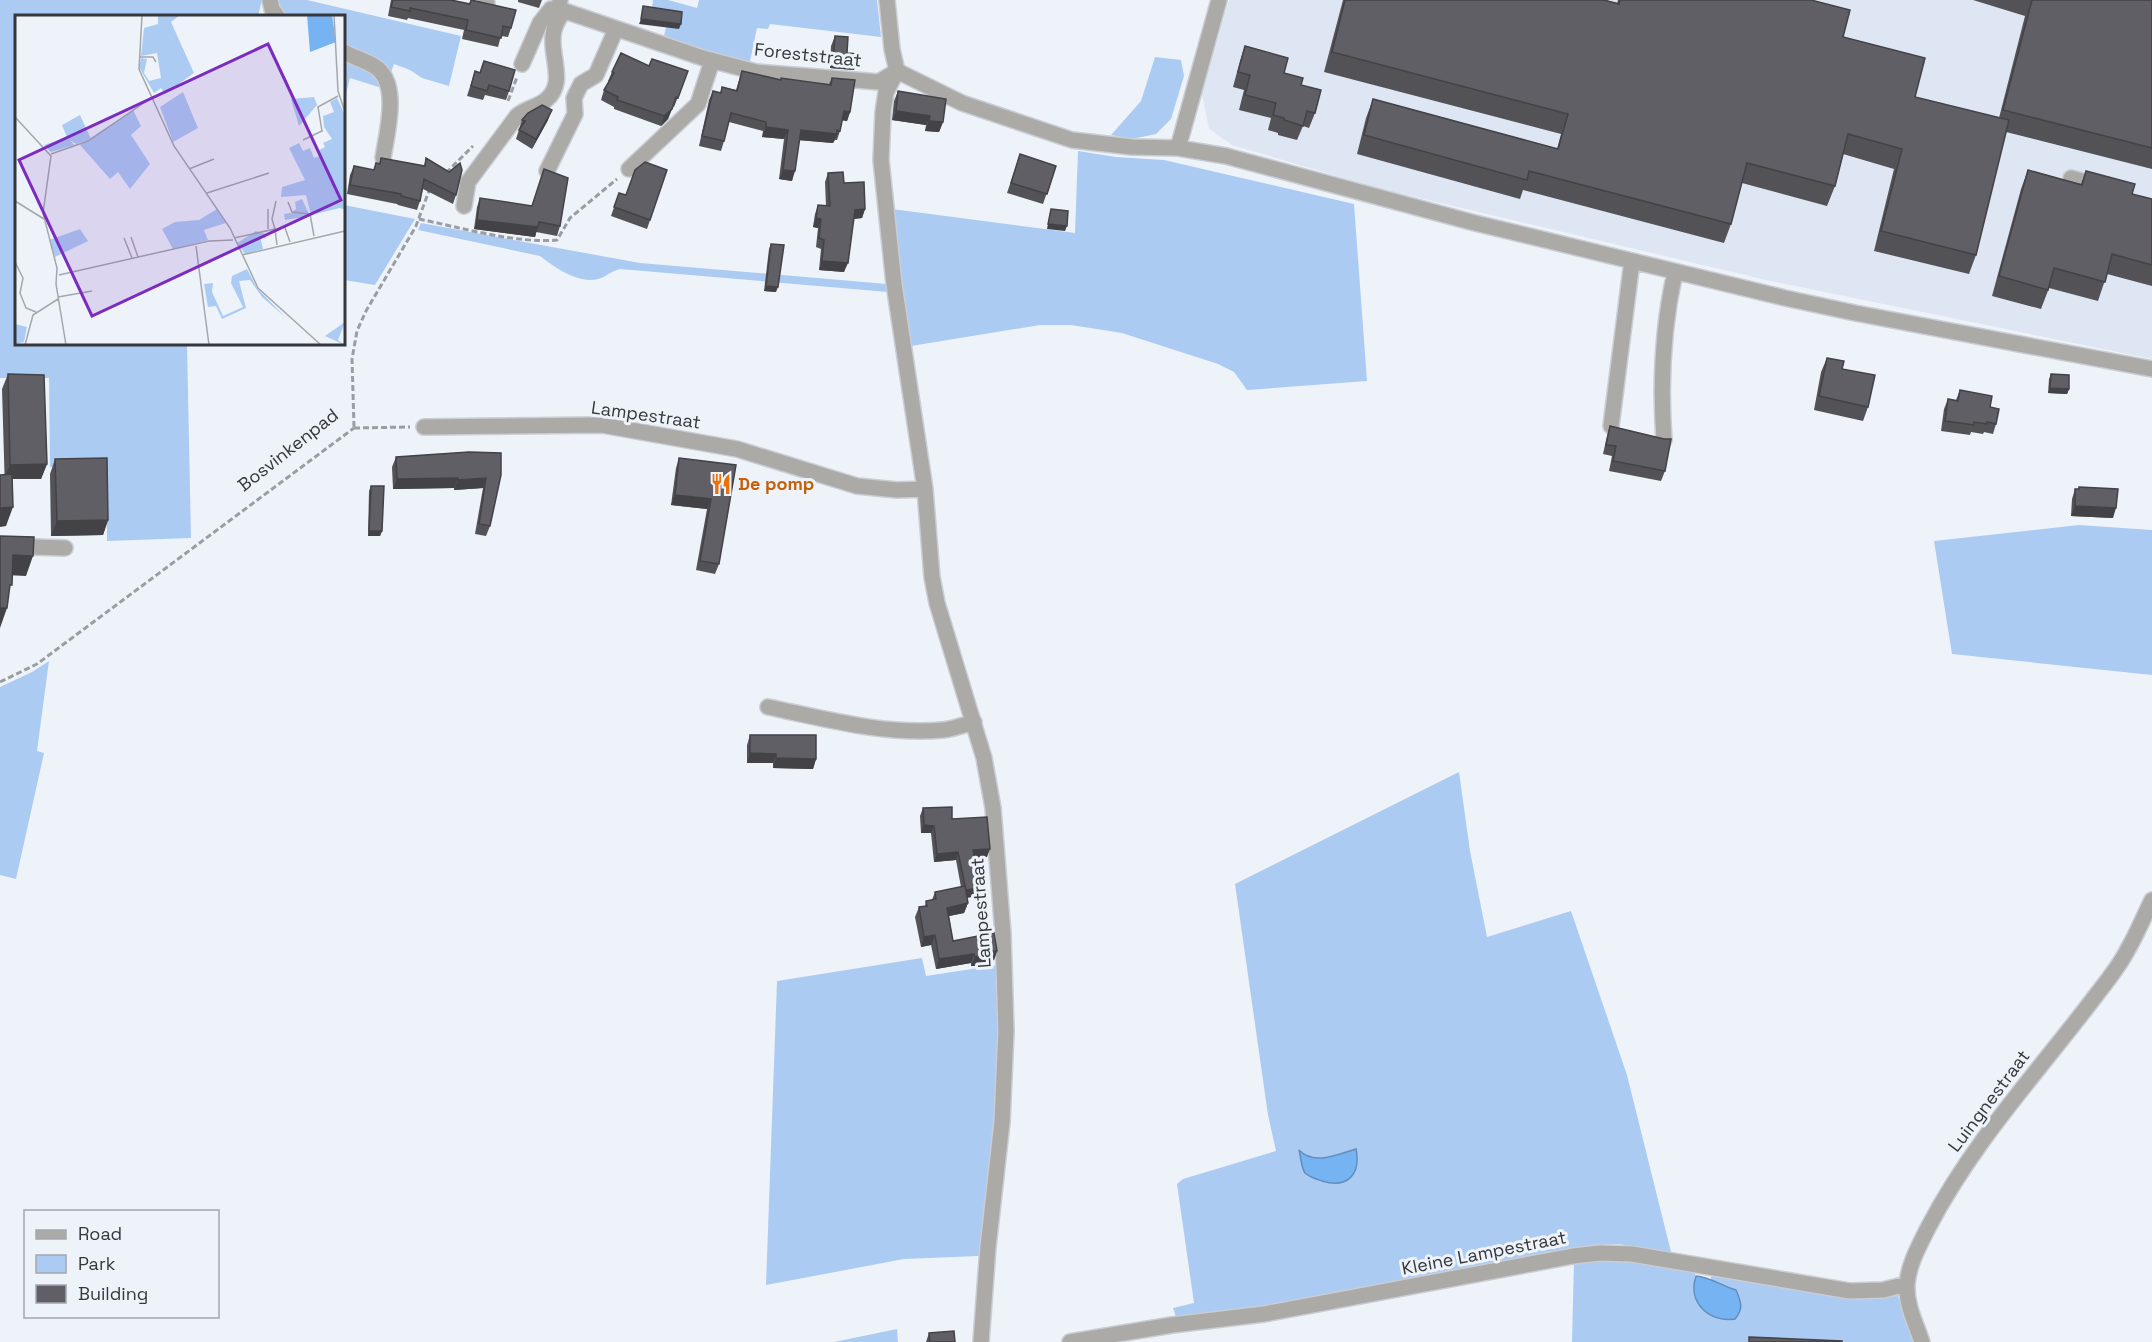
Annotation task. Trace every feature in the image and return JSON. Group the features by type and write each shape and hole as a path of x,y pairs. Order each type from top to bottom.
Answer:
{"street":[{"path":"270,0 276,15"},
{"path":"887,0 892,49 897,71 962,103 1072,140 1131,147 1178,148 1226,156 1471,222 1675,272 1855,313 2152,369"},
{"path":"1178,148 1219,0"},
{"path":"464,206 468,182 517,116 546,100 552,93 557,76 552,38 561,7 551,9 540,23 522,64"},
{"name":"Foreststraat","path":"561,7 616,29 712,61 756,72 879,82 897,71"},
{"path":"547,171 575,114 574,98 580,84 596,75 616,29"},
{"path":"345,52 375,66 384,74 390,88 383,158"},
{"path":"629,169 698,104 712,61"},
{"name":"Lampestraat","path":"897,71 886,92 881,160 894,284 926,489 937,603 984,758 993,808 1003,934 1006,1031 1002,1122 988,1247 981,1342"},
{"path":"2071,178 2111,189"},
{"path":"1611,426 1632,261"},
{"path":"1664,440 1662,404 1668,313 1675,272"},
{"name":"Lampestraat","path":"424,427 602,425 737,449 857,486 897,490 926,489"},
{"path":"0,546 65,548"},
{"path":"768,707 861,727 894,730 944,730 974,722"},
{"name":"Luingnestraat","path":"1922,1342 1908,1303 1907,1284 1910,1268 1921,1242 1955,1180 1988,1131 2122,959 2152,900"},
{"name":"Kleine Lampestraat","path":"1070,1342 1172,1325 1264,1314 1573,1256 1600,1253 1632,1254 1850,1291 1883,1290 1907,1284"}],"path":[{"path":"504,109 522,64"},
{"path":"445,174 477,142"},
{"path":"419,219 493,234 547,241 557,240 570,218 629,169"},
{"name":"Bosvinkenpad","path":"0,682 37,664 354,428 352,359 357,331 366,311 419,219 429,190 437,182"},
{"path":"354,428 424,427"}],"shaded area":[{"path":"1229,0 2152,0 2152,359 1766,280 1381,189 1232,145 1209,129 1202,94"},
{"path":"1356,1149 1354,1172 1346,1181 1339,1183 1322,1181 1305,1173 1299,1150 1305,1155 1319,1158"},
{"path":"1696,1276 1736,1290 1741,1305 1740,1312 1735,1319 1717,1318 1702,1309 1695,1294"}],"green space":[{"path":"0,0 262,0 258,15 15,15 15,345 187,345 191,538 107,541 107,467 50,467 49,378 0,378"},
{"path":"270,0 307,0 461,36 449,86 422,78 394,64 385,89 350,78 345,98 345,15 267,15"},
{"path":"653,0 668,0 697,8 699,0 877,0 881,37 770,24 768,29 757,28 749,66 663,40 669,15 652,9"},
{"path":"1155,57 1181,60 1184,76 1171,119 1156,134 1132,139 1111,135 1141,101"},
{"path":"1078,151 1116,157 1164,160 1354,204 1367,381 1247,390 1234,372 1218,364 1122,333 1071,325 1040,325 911,346 892,209 1075,233"},
{"path":"345,205 415,219 375,285 345,280"},
{"path":"421,223 640,263 887,284 888,292 620,269 598,279 582,279 559,269 540,256 418,230"},
{"path":"2079,525 2152,530 2152,675 1952,654 1934,541"},
{"path":"49,661 37,751 44,753 16,879 0,875 0,687"},
{"path":"1459,772 1470,851 1487,937 1571,911 1627,1075 1672,1256 1620,1244 1593,1245 1559,1250 1414,1282 1216,1316 1177,1320 1173,1308 1194,1303 1177,1184 1183,1179 1276,1151 1268,1115 1235,884","holes":["1355,1149 1303,1170 1300,1151 1320,1158"]},
{"path":"922,958 926,976 998,965 1000,1059 979,1256 904,1259 766,1285 777,981"},
{"path":"1620,1258 1696,1270 1694,1281 1703,1310 1726,1320 1735,1319 1741,1308 1736,1290 1711,1280 1711,1272 1875,1297 1898,1296 1914,1342 1572,1342 1574,1261"},
{"path":"897,1329 898,1342 834,1342"}],"building":[{"path":"393,0 451,0 470,4 471,0 516,10 511,28 503,26 501,38 466,30 468,20 410,8 410,11 391,7"},
{"path":"1345,0 1604,0 1619,4 1620,0 1811,0 1850,10 1843,37 1925,58 1915,97 2009,120 1976,255 1881,231 1902,149 1848,134 1835,186 1747,163 1731,224 1529,171 1527,180 1364,135 1373,99 1558,149 1568,114 1332,52"},
{"path":"2032,0 2152,0 2152,148 2003,110"},
{"path":"643,6 682,12 681,24 641,19"},
{"path":"835,36 848,37 847,53 858,54 857,60 833,58"},
{"path":"1245,46 1288,58 1284,73 1303,78 1301,85 1321,90 1315,113 1307,111 1303,126 1273,115 1276,103 1245,95 1250,75 1238,72"},
{"path":"621,53 649,66 652,59 688,71 678,98 676,97 672,109 664,116 617,100 618,97 604,90 614,73 612,72"},
{"path":"484,61 515,70 509,91 489,85 487,91 471,86 475,71 480,73"},
{"path":"742,71 781,80 781,78 831,85 832,78 855,80 850,112 844,111 840,131 837,130 837,134 801,130 795,171 783,170 788,130 766,127 766,122 731,113 724,141 702,136 713,91 721,93 722,87 737,91"},
{"path":"898,91 946,99 943,122 929,121 930,116 896,111"},
{"path":"542,105 552,110 536,139 519,130 525,121 522,120 528,113"},
{"path":"1020,154 1056,166 1047,194 1011,183"},
{"path":"381,158 425,166 426,158 449,172 460,163 462,170 456,195 424,179 420,201 401,196 401,194 350,185 354,166 374,170 376,163 380,164"},
{"path":"645,162 667,170 650,220 614,207 619,193 626,195 635,170"},
{"path":"544,169 568,178 560,226 539,222 538,227 477,220 480,198 532,206"},
{"path":"2028,170 2082,185 2086,171 2135,184 2132,194 2152,199 2152,265 2112,254 2105,282 2054,268 2048,290 1999,276"},
{"path":"843,172 844,183 864,182 865,209 855,210 848,263 822,261 824,240 819,238 821,219 816,218 818,205 830,206 828,173"},
{"path":"1051,209 1068,211 1067,226 1048,224"},
{"path":"771,244 784,245 778,287 766,286"},
{"path":"1827,358 1844,361 1842,369 1875,375 1868,407 1819,396"},
{"path":"8,374 44,375 47,464 10,465"},
{"path":"2051,374 2069,375 2069,389 2050,388"},
{"path":"1960,390 1992,396 1990,407 1999,409 1996,424 1974,422 1974,425 1945,421 1948,399 1958,401"},
{"path":"1610,426 1671,439 1665,471 1613,461 1616,446 1606,445"},
{"path":"469,452 501,453 501,475 490,526 479,524 486,478 397,479 396,457"},
{"path":"107,458 108,520 57,521 55,459"},
{"path":"679,458 736,465 719,564 700,561 711,499 675,495"},
{"path":"12,474 13,507 0,508 0,475"},
{"path":"371,486 384,486 382,531 369,531"},
{"path":"2079,487 2118,489 2116,508 2075,506 2075,489"},
{"path":"0,536 34,537 33,556 13,555 12,585 10,585 7,608 0,608"},
{"path":"750,735 816,735 816,759 776,758 776,754 750,753"},
{"path":"952,807 952,819 987,817 990,849 973,850 980,888 966,890 958,852 937,854 934,826 924,825 923,808"},
{"path":"965,886 968,903 947,908 953,941 994,933 997,951 991,952 991,955 975,957 974,954 939,959 935,935 924,937 919,907 927,906 926,901 936,899 935,892"},
{"path":"954,1331 955,1342 930,1342 929,1333"},
{"path":"1749,1337 1842,1341 1842,1342 1749,1342"}],"place":[{"name":"De pomp","path":"721,484"}]}
